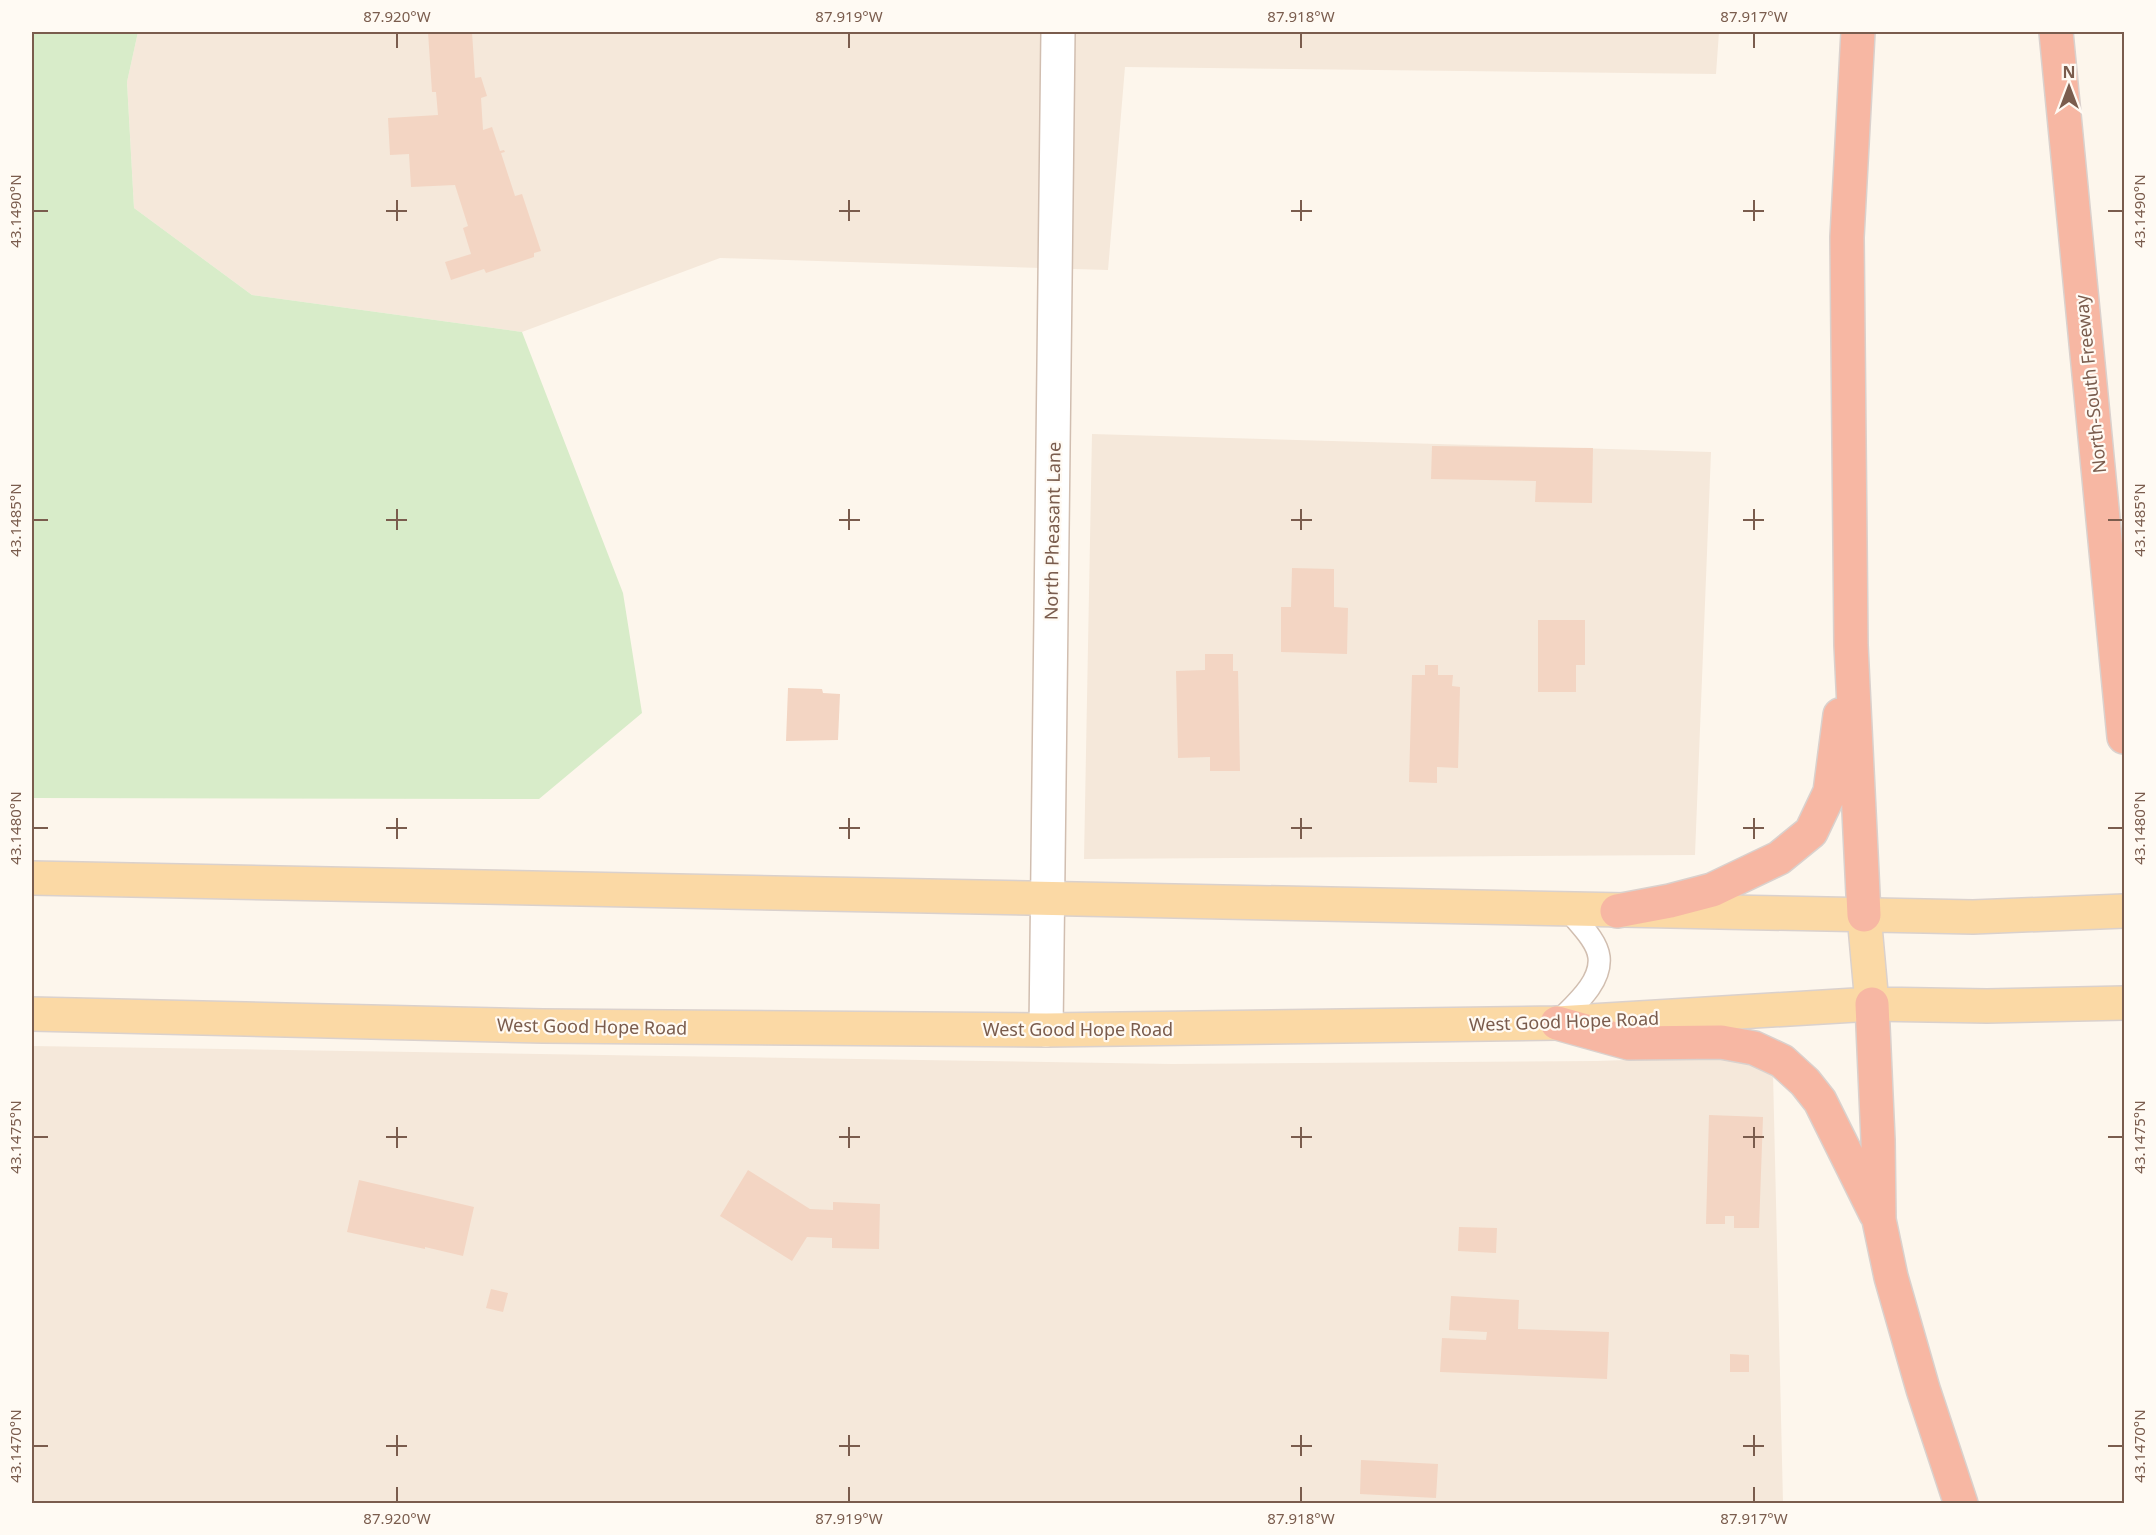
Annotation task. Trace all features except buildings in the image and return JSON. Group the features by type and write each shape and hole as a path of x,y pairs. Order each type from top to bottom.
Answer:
{"highway":[{"path":"1858,32 1847,237 1851,645 1864,915"},
{"name":"North-South Freeway","path":"2056,32 2124,736"},
{"path":"1617,911 1712,890 1779,858 1810,832 1830,792 1851,645"},
{"path":"1872,1004 1879,1220 1891,1277 1920,1379 1960,1503"},
{"path":"1557,1023 1629,1043 1721,1042 1754,1048 1782,1060 1805,1082 1820,1101 1879,1220"}],"main road":[{"path":"32,878 1973,917 2124,911"},
{"path":"1864,915 1872,1004"},
{"name":"West Good Hope Road","path":"32,1014 543,1026 1046,1030 1557,1023 1872,1004 1987,1006 2124,1003"}],"street":[{"name":"North Pheasant Lane","path":"1046,1030 1058,32"}],"lane":[{"path":"1557,1023 1589,987 1597,972 1599,956 1592,940 1568,910"}],"shaded area":[{"path":"138,32 1719,32 1716,74 1125,67 1108,270 720,258 522,332 252,295 134,208 127,82"},
{"path":"1092,434 1711,452 1695,855 1084,859"},
{"path":"32,1046 1172,1064 1597,1061 1686,1058 1728,1058 1752,1063 1773,1073 1783,1503 32,1504"}],"green space":[{"path":"32,32 138,32 127,82 134,208 252,295 522,332 623,593 642,713 539,799 32,798"}]}
